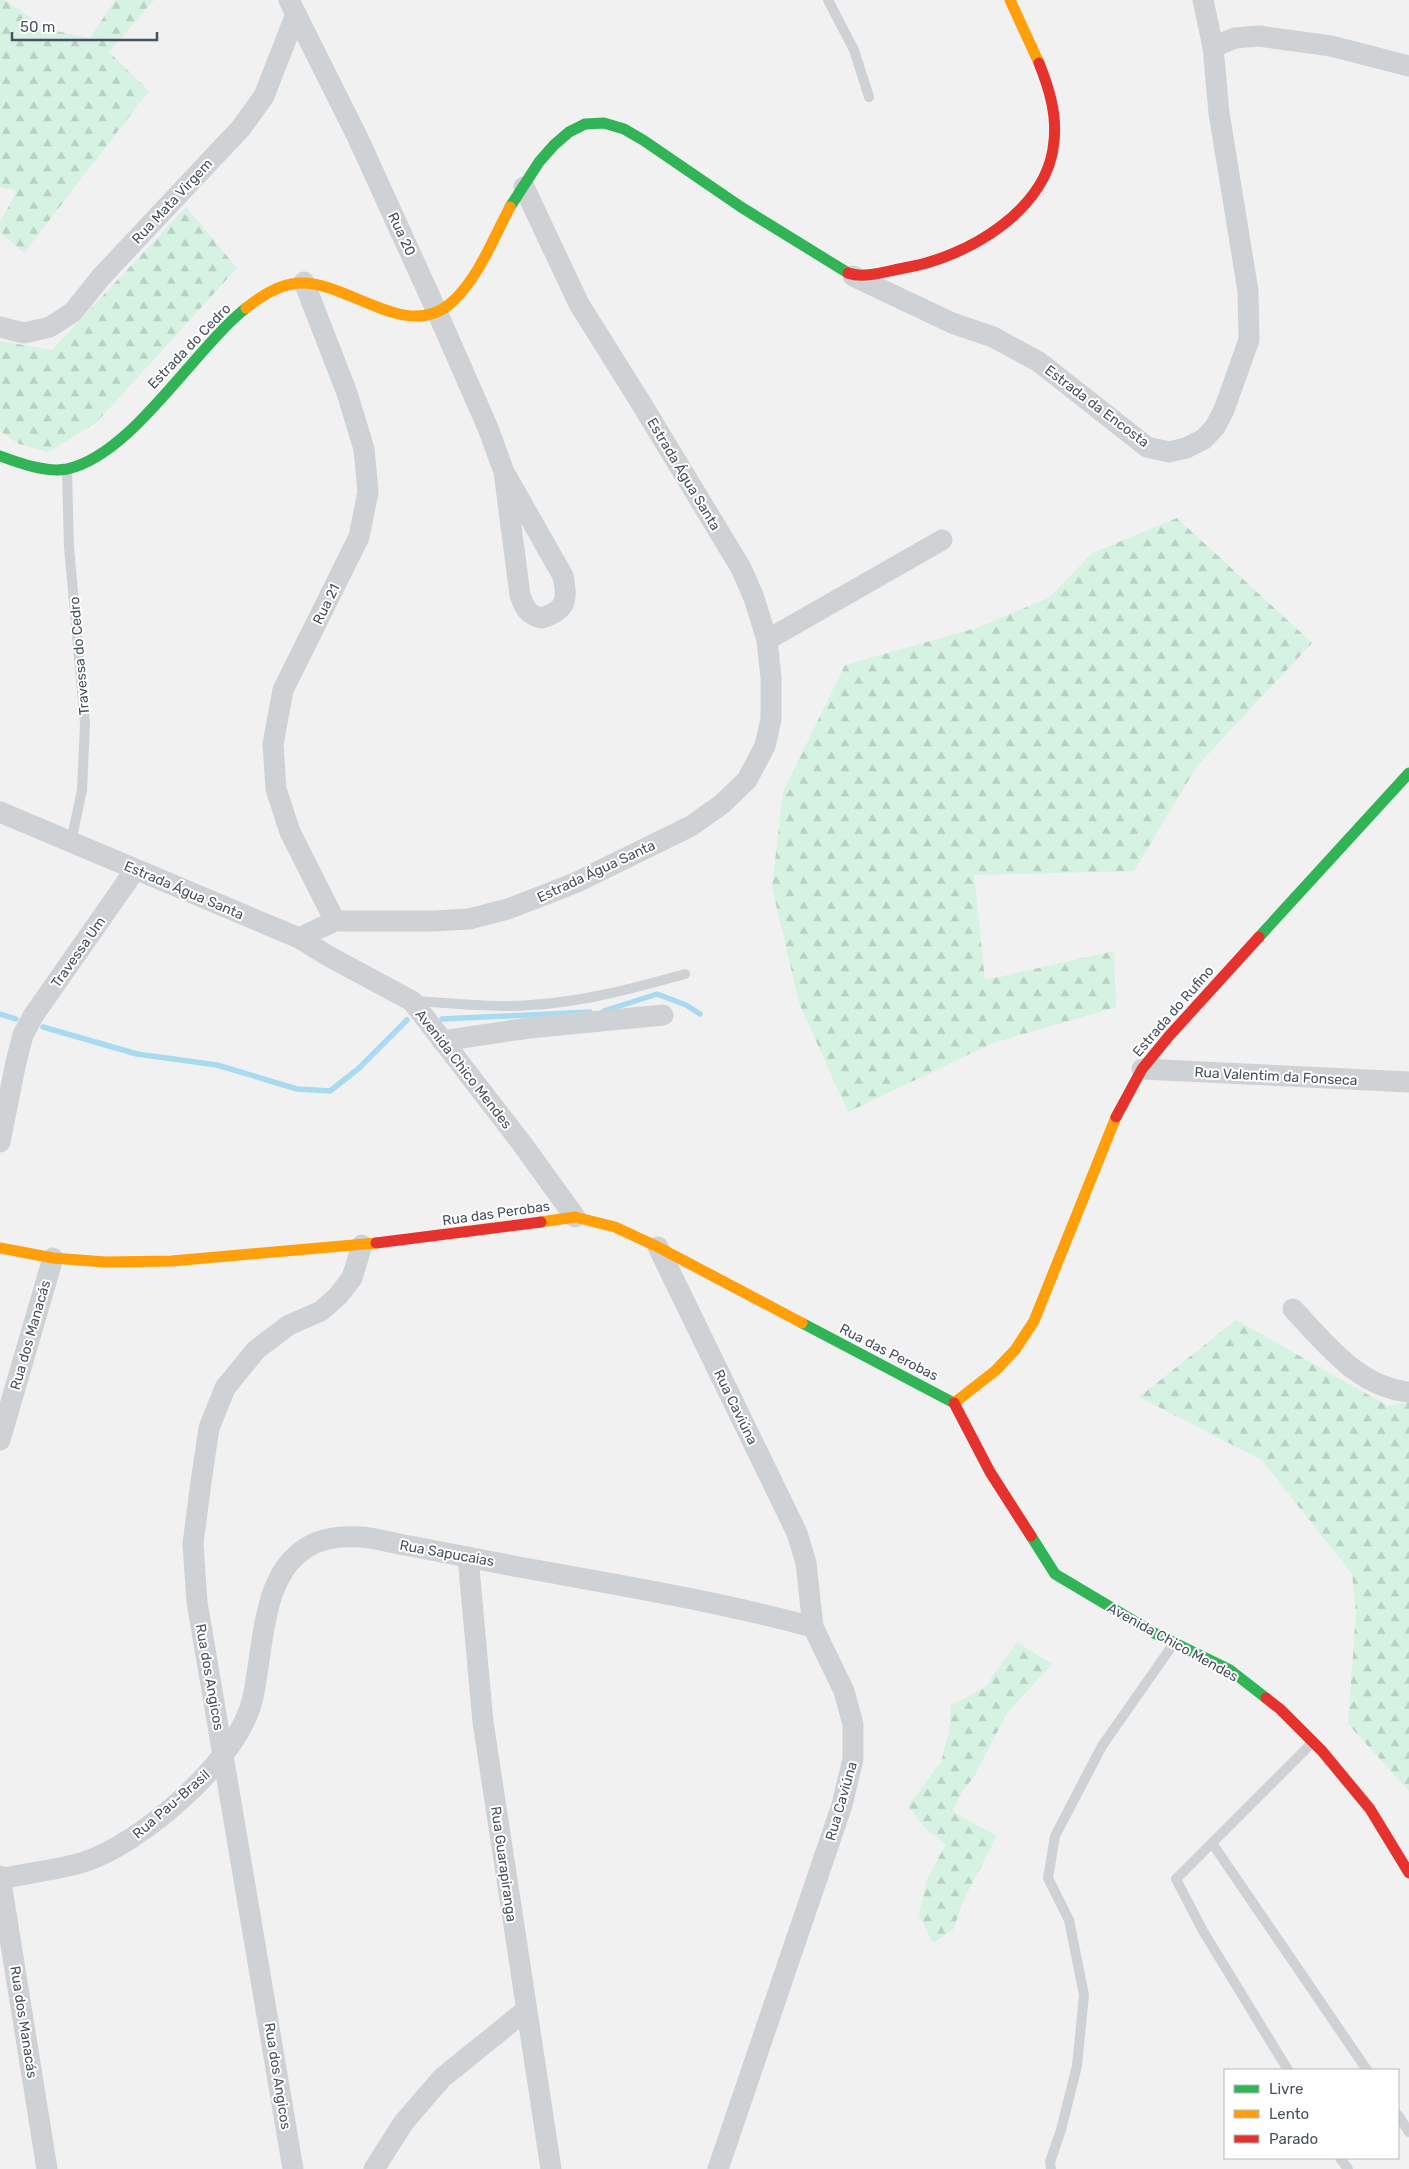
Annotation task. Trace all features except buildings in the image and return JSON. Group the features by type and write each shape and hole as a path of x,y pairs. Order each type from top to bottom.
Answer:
{"street":[{"path":"438,314 457,299 470,281 524,187 546,154 567,132 589,122 610,124 634,134 751,215 853,276 931,264 960,252 994,231 1021,209 1044,180 1056,145 1054,116 1038,57 1010,0"},
{"name":"Estrada da Encosta","path":"853,276 952,322 993,337 1039,362 1147,447 1169,452 1186,448 1204,439 1215,427 1224,410 1249,340 1248,291 1219,113 1213,47 1203,0"},
{"name":"Rua 20","path":"292,7 357,136 488,428 504,472 563,576 566,591 565,601 560,609 542,618 532,616 524,608 520,595 504,472"},
{"name":"Rua Mata Virgem","path":"0,327 24,334 50,327 73,312 101,277 241,128 264,96 292,7"},
{"path":"1213,47 1235,38 1259,36 1331,46 1409,66"},
{"name":"Estrada Água Santa","path":"0,812 299,938 335,921 434,921 469,918 508,910 575,883 691,826 722,804 747,780 765,746 771,719 771,678 767,640 754,598 740,568 641,403 578,304 524,187"},
{"name":"Estrada do Cedro","path":"0,456 20,464 67,470 90,462 111,447 133,426 236,315 258,298 282,286 304,282 332,288 400,313 421,317 438,314"},
{"name":"Rua 21","path":"304,282 347,393 364,449 368,492 358,537 283,690 272,744 276,789 290,832 335,921"},
{"path":"767,640 942,540"},
{"name":"Estrada do Rufino","path":"954,1402 995,1371 1015,1350 1034,1321 1120,1107 1142,1069 1169,1036 1404,786"},
{"name":"Travessa Um","path":"0,1142 23,1035 33,1016 135,870"},
{"name":"Avenida Chico Mendes","path":"299,938 412,1001 523,1145 575,1217"},
{"path":"442,1041 529,1028 663,1015"},
{"name":"Rua Valentim da Fonseca","path":"1142,1069 1409,1082"},
{"name":"Rua das Perobas","path":"0,1248 53,1258 105,1262 172,1261 362,1245 520,1226 575,1217 614,1227 658,1246 954,1402"},
{"name":"Rua dos Angicos","path":"293,2169 197,1602 193,1544 209,1428 225,1388 256,1350 289,1326 321,1312 338,1296 352,1278 362,1245"},
{"name":"Rua Caviúna","path":"658,1246 797,1533 806,1563 812,1627 844,1691 853,1724 854,1759 842,1805 718,2169"},
{"name":"Rua dos Manacás","path":"0,1440 53,1258"},
{"path":"1293,1309 1348,1366 1362,1375 1395,1390 1409,1392"},
{"name":"Avenida Chico Mendes","path":"954,1402 990,1472 1055,1574 1100,1603 1174,1643 1230,1670 1280,1709 1313,1742 1370,1810 1409,1872"},
{"name":"Rua Sapucaias","path":"224,1756 244,1722 252,1703 265,1622 276,1586 288,1564 306,1547 331,1538 361,1537 708,1601 812,1627"},
{"name":"Rua Guarapiranga","path":"468,1557 483,1722 551,2169"},
{"name":"Rua Pau-Brasil","path":"0,1878 84,1862 114,1850 142,1832 184,1796 224,1756"},
{"name":"Rua dos Manacás","path":"0,1878 47,2169"},
{"path":"374,2169 404,2122 442,2078 526,2010"}],"lane":[{"path":"828,0 854,50 869,97"},
{"name":"Travessa do Cedro","path":"67,470 70,547 85,724 82,790 71,842"},
{"path":"412,1001 486,1005 531,1005 587,999 685,974"},
{"path":"1051,2169 1050,2162 1061,2130 1077,2066 1084,1996 1068,1920 1048,1878 1055,1836 1102,1746 1174,1643"},
{"path":"1287,2069 1203,1931 1176,1879 1313,1742"},
{"path":"1212,1843 1366,2069"},
{"path":"1399,2117 1409,2132"}],"green space":[{"path":"0,0 5,0 46,29 90,38 115,0 154,0 109,52 149,91 24,253 0,232 0,222 17,191 0,187"},
{"path":"186,207 237,268 96,423 48,452 19,444 0,431 0,341 52,350"},
{"path":"1177,518 1312,643 1197,766 1134,871 974,875 985,980 1114,951 1116,1007 993,1043 848,1112 799,1003 772,887 783,792 845,665 976,628 1049,598 1092,553"},
{"path":"1236,1320 1388,1406 1409,1402 1409,1791 1348,1724 1356,1612 1352,1574 1262,1460 1139,1397"},
{"path":"1017,1642 1052,1664 1007,1713 975,1775 962,1792 952,1811 997,1836 964,1899 953,1930 933,1943 919,1915 927,1879 946,1844 925,1828 908,1806 941,1762 949,1732 951,1705 985,1687"}],"waterway":[{"path":"604,1011 657,994 686,1005 700,1014"},
{"path":"442,1019 590,1012"},
{"path":"0,1014 16,1019"},
{"path":"43,1027 137,1054 217,1065 297,1089 330,1091 358,1069 407,1020"}],"traffic: fast":[{"path":"510,207 539,162 554,145 569,132 585,124 604,123 624,129 643,140 741,207 848,273"},
{"path":"0,456 33,467 50,470 67,469 91,460 115,444 138,423 226,326 246,308"},
{"path":"1259,937 1409,773"},
{"path":"802,1323 954,1403"},
{"path":"1031,1536 1055,1574 1154,1633 1230,1670 1266,1698"}],"traffic: slow":[{"path":"1010,0 1039,63"},
{"path":"246,308 271,291 300,283 318,285 338,291 396,313 415,316 434,313 451,303 477,271 510,207"},
{"path":"954,1403 995,1371 1015,1350 1034,1321 1116,1117"},
{"path":"541,1222 575,1217 615,1227 658,1247 802,1323"},
{"path":"0,1248 53,1258 105,1262 172,1261 376,1243"}],"traffic: jam":[{"path":"848,273 854,275 876,274 928,263 953,254 977,242 1000,227 1021,209 1037,189 1049,166 1054,141 1055,131 1051,101 1039,63"},
{"path":"1116,1117 1142,1069 1169,1036 1259,937"},
{"path":"376,1243 541,1222"},
{"path":"954,1403 990,1472 1031,1536"},
{"path":"1266,1698 1280,1709 1322,1751 1370,1809 1409,1873"}]}
